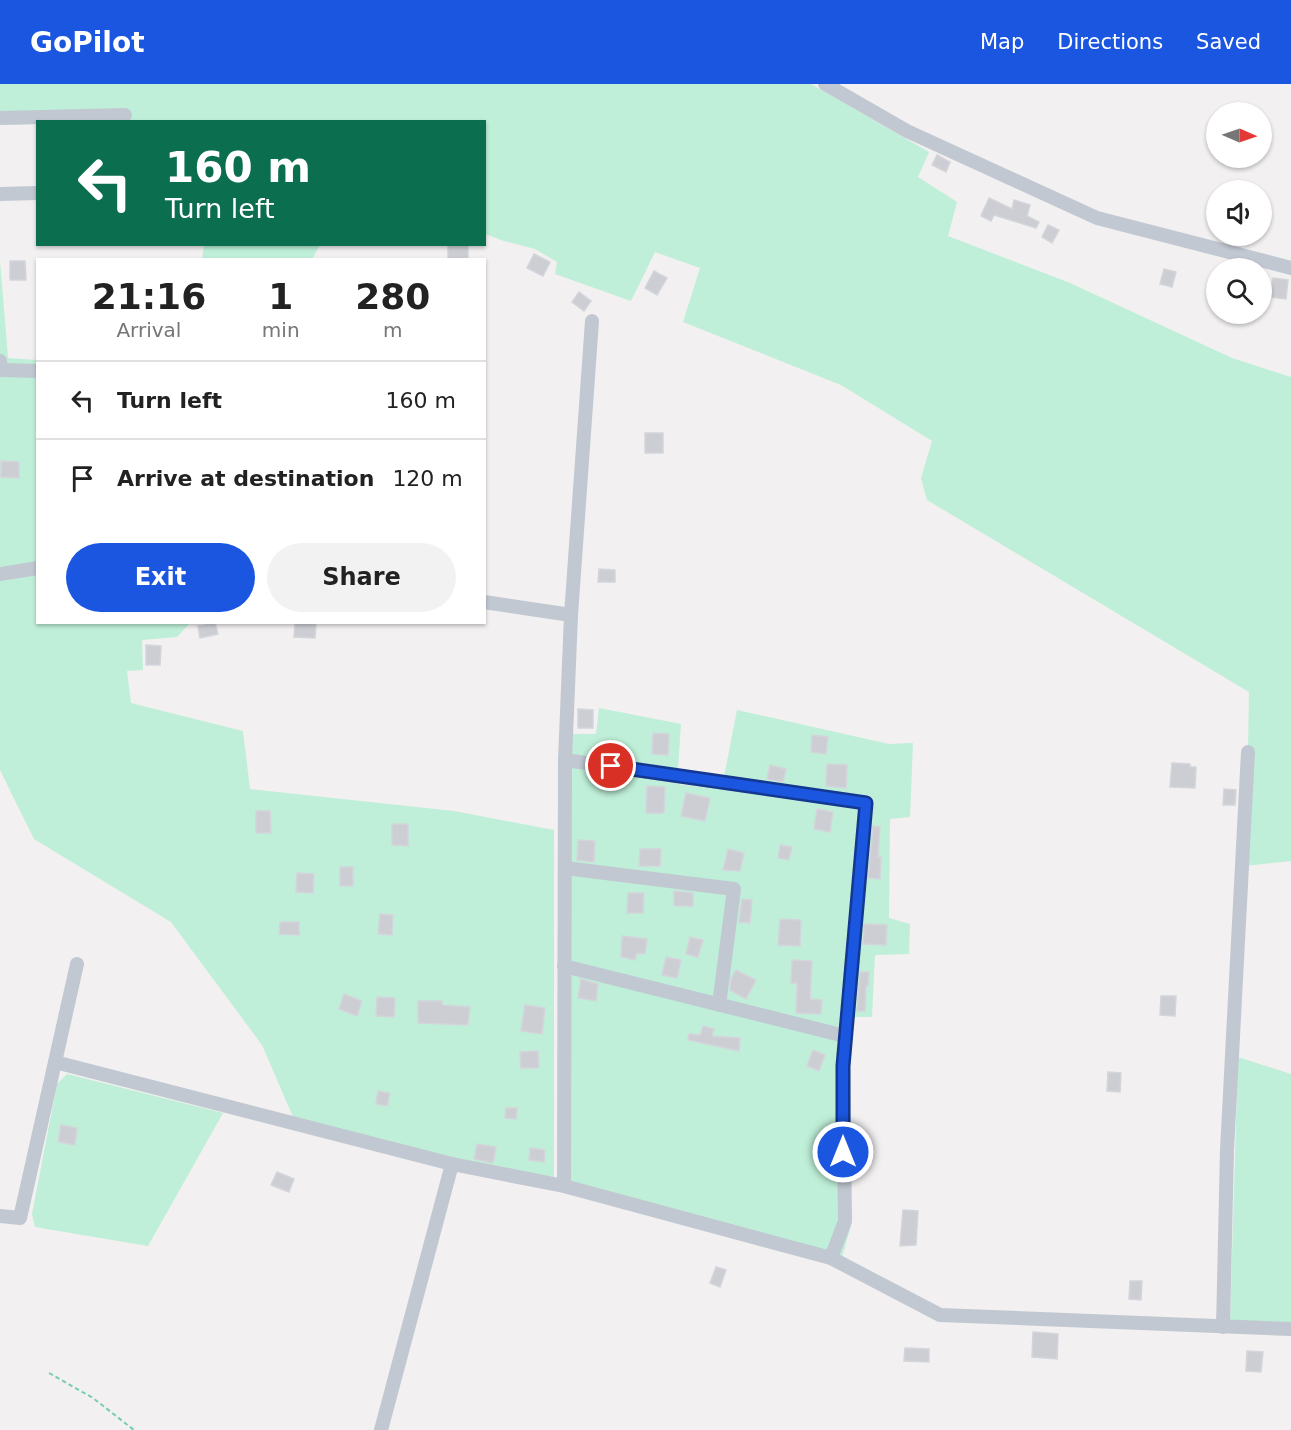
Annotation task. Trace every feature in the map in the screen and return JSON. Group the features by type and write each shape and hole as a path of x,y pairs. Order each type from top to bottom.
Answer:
{"street":[{"path":"825,84 907,131 1096,218 1291,268"},
{"path":"0,118 125,115"},
{"path":"0,194 36,193"},
{"path":"564,1186 565,760 571,615 592,321"},
{"path":"0,361 1,370 36,371"},
{"path":"0,574 36,568"},
{"path":"486,602 571,615"},
{"path":"1223,1327 1227,1150 1248,752"},
{"path":"565,760 866,803 843,1066 845,1221 831,1258"},
{"path":"565,868 734,889 719,1005"},
{"path":"0,1215 20,1218 77,964"},
{"path":"564,966 845,1036"},
{"path":"55,1062 452,1164 564,1186 831,1258 940,1315 1291,1329"},
{"path":"381,1430 452,1164"}],"path":[{"path":"49,1373 93,1398 134,1430"}],"green space":[{"path":"0,84 811,84 929,152 918,177 957,202 948,236 1070,283 1232,358 1291,377 1291,861 1246,866 1249,692 927,500 921,478 932,441 841,385 683,322 700,268 655,252 631,301 555,274 557,262 535,249 486,234 486,120 36,120 36,124 0,125"},
{"path":"204,246 319,246 313,258 202,258"},
{"path":"0,261 8,358 36,360 36,564 0,570"},
{"path":"36,575 36,624 189,624 177,637 142,640 143,670 127,671 131,703 243,731 250,789 454,811 554,830 554,1177 487,1166 293,1117 262,1045 171,922 34,839 0,770 0,581"},
{"path":"599,708 681,724 677,784 725,790 724,777 737,710 889,744 913,743 910,817 890,819 889,918 910,924 909,954 875,955 872,1017 852,1017 846,1071 852,1222 842,1257 571,1182 569,768 572,734 596,734"},
{"path":"1238,1057 1291,1074 1291,1324 1230,1323"},
{"path":"67,1074 223,1113 148,1246 35,1227 32,1214 57,1084"}],"building":[{"path":"937,155 950,162 946,172 932,165"},
{"path":"989,198 1012,209 1014,200 1030,205 1027,216 1039,222 1036,228 994,215 991,221 981,216"},
{"path":"1048,225 1059,230 1052,243 1042,237"},
{"path":"448,246 468,246 468,258 448,258"},
{"path":"534,254 550,262 543,276 527,268"},
{"path":"10,261 25,261 26,280 10,280"},
{"path":"1164,269 1176,272 1172,287 1160,284"},
{"path":"654,271 667,278 657,295 645,288"},
{"path":"1273,278 1288,280 1286,299 1272,297"},
{"path":"579,292 591,301 584,311 572,302"},
{"path":"645,433 663,433 663,453 645,453"},
{"path":"1,461 19,462 19,478 1,477"},
{"path":"599,569 615,570 615,582 598,582"},
{"path":"215,624 218,634 200,638 198,626"},
{"path":"295,624 316,624 315,638 294,637"},
{"path":"146,645 161,646 160,665 146,665"},
{"path":"578,709 593,710 593,728 578,728"},
{"path":"653,733 669,734 668,755 652,754"},
{"path":"812,735 828,737 826,754 811,752"},
{"path":"1172,763 1190,764 1190,767 1196,767 1195,788 1170,787"},
{"path":"827,764 847,765 846,788 826,786"},
{"path":"770,765 786,769 783,782 767,779"},
{"path":"647,786 665,787 664,813 646,813"},
{"path":"1224,789 1236,790 1235,805 1223,805"},
{"path":"686,793 710,798 705,821 681,816"},
{"path":"817,809 833,812 830,832 814,829"},
{"path":"256,811 270,811 271,833 256,833"},
{"path":"392,824 408,824 408,846 392,845"},
{"path":"873,826 880,827 878,857 881,857 880,879 868,878"},
{"path":"578,840 595,841 594,862 577,860"},
{"path":"780,845 792,847 789,860 778,858"},
{"path":"640,849 661,849 660,866 639,866"},
{"path":"728,849 744,853 740,871 723,870"},
{"path":"340,867 353,867 353,886 340,886"},
{"path":"297,873 314,874 313,893 296,892"},
{"path":"674,891 693,893 693,906 674,906"},
{"path":"628,893 644,893 643,913 627,913"},
{"path":"742,899 752,900 750,923 739,922"},
{"path":"380,914 393,915 392,935 378,934"},
{"path":"780,919 801,920 800,946 778,945"},
{"path":"280,922 299,922 299,935 279,934"},
{"path":"864,924 887,925 886,945 863,944"},
{"path":"622,936 647,939 645,954 637,953 635,960 621,957"},
{"path":"690,937 703,940 698,957 686,954"},
{"path":"666,957 681,960 677,978 662,975"},
{"path":"792,960 812,961 810,999 822,1000 821,1014 796,1013 797,983 791,983"},
{"path":"736,970 756,980 746,999 730,990 731,979"},
{"path":"860,972 869,972 865,1011 857,1011"},
{"path":"581,979 598,984 596,1001 578,998"},
{"path":"344,994 362,1001 357,1016 339,1009"},
{"path":"1161,996 1176,996 1175,1016 1160,1015"},
{"path":"377,997 395,998 394,1017 376,1016"},
{"path":"418,1001 442,1001 442,1005 470,1007 468,1025 418,1023"},
{"path":"525,1005 545,1008 542,1034 521,1031"},
{"path":"703,1026 714,1029 712,1036 740,1038 739,1051 688,1040 689,1034 700,1035"},
{"path":"813,1050 825,1055 819,1071 807,1066"},
{"path":"538,1051 539,1068 521,1068 520,1052"},
{"path":"1108,1072 1121,1073 1120,1092 1107,1091"},
{"path":"378,1091 390,1093 387,1106 376,1104"},
{"path":"506,1108 517,1108 516,1119 505,1118"},
{"path":"61,1125 77,1128 75,1145 58,1142"},
{"path":"477,1144 496,1147 493,1163 474,1159"},
{"path":"530,1148 545,1150 544,1162 529,1160"},
{"path":"277,1172 294,1179 289,1192 271,1185"},
{"path":"903,1210 918,1211 916,1245 900,1246"},
{"path":"716,1267 726,1270 720,1287 710,1283"},
{"path":"1130,1281 1142,1281 1141,1300 1129,1299"},
{"path":"1033,1332 1058,1334 1057,1359 1032,1357"},
{"path":"905,1348 929,1349 929,1362 904,1361"},
{"path":"1247,1351 1263,1352 1261,1372 1246,1371"}],"route":[{"path":"611,766 866,803 843,1066 843,1152"}]}
